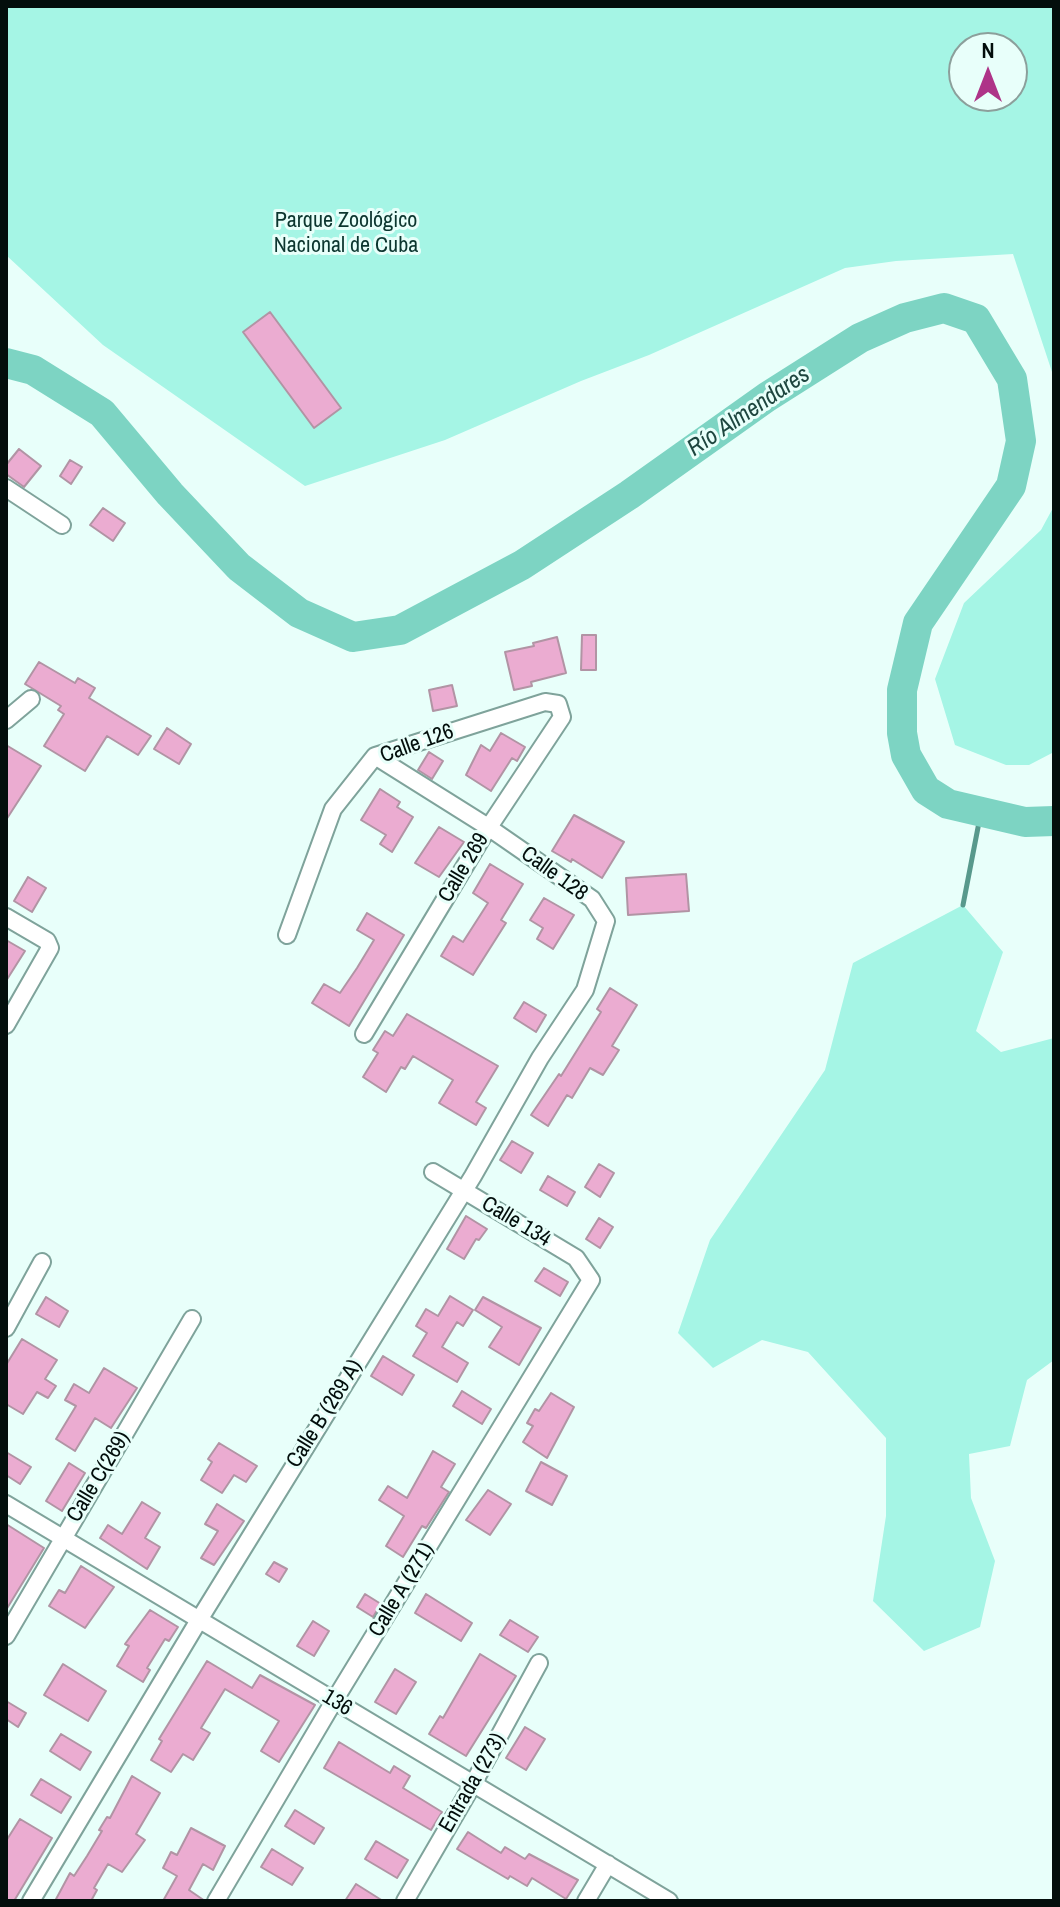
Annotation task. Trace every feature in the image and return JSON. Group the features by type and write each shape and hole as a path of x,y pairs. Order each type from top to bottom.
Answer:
{"street":[{"path":"6,488 62,525"},
{"path":"6,720 31,699"},
{"name":"Calle 126","path":"287,935 333,809 375,756 545,702 558,704"},
{"name":"Calle 269","path":"364,1034 488,827 562,717 558,704"},
{"name":"Calle 128","path":"375,756 488,827 592,899 606,921"},
{"path":"6,917 47,941 50,948 50,953 6,1025"},
{"name":"Calle B (269 A)","path":"31,1901 199,1620 464,1190 540,1058 585,990 606,921"},
{"name":"Calle 134","path":"433,1172 576,1258 591,1280"},
{"path":"6,1328 42,1262"},
{"name":"Calle A (271)","path":"216,1901 591,1280"},
{"name":"Calle C(269)","path":"6,1636 192,1319"},
{"name":"136","path":"6,1504 669,1901"},
{"name":"Entrada (273)","path":"405,1901 539,1663"},
{"path":"586,1901 608,1864"}],"green space":[{"name":"Parque Zoológico Nacional de Cuba","path":"6,6 1054,6 1054,378 1013,254 896,261 845,268 649,355 445,440 305,486 103,345 6,255"},
{"path":"1054,506 1054,752 1029,765 1006,765 955,745 935,679 964,603 1041,530"},
{"path":"963,905 1003,952 976,1031 1001,1052 1054,1038 1054,1360 1027,1380 1010,1446 969,1454 971,1498 995,1561 980,1627 924,1651 873,1601 886,1516 886,1438 808,1352 762,1340 713,1368 678,1333 710,1240 825,1070 853,963"}],"building":[{"path":"270,312 341,408 314,428 243,332"},
{"path":"19,449 41,466 24,487 6,474 6,465"},
{"path":"70,460 82,467 71,484 60,476"},
{"path":"103,508 125,523 113,541 90,525"},
{"path":"582,635 596,635 596,670 581,670"},
{"path":"557,637 566,673 514,690 505,652"},
{"path":"39,662 75,683 78,678 95,688 89,698 151,736 138,755 107,736 85,771 44,746 64,714 58,710 61,706 25,684"},
{"path":"452,685 457,706 433,711 429,690"},
{"path":"167,728 191,744 179,764 154,749"},
{"path":"501,733 525,747 517,761 512,758 491,791 466,775 481,745 490,751"},
{"path":"6,745 41,766 6,820"},
{"path":"429,752 443,761 432,779 418,770"},
{"path":"380,789 400,802 397,807 413,817 392,852 380,844 386,835 361,820"},
{"path":"574,815 624,842 602,878 572,859 571,862 552,851"},
{"path":"439,827 464,842 439,877 415,863"},
{"path":"490,864 523,884 501,920 506,923 473,975 441,956 453,936 463,942 488,903 473,893"},
{"path":"686,874 689,911 628,915 626,878"},
{"path":"28,877 46,888 32,912 14,901"},
{"path":"544,898 574,915 553,949 537,939 543,928 530,920"},
{"path":"367,913 404,935 349,1026 312,1003 324,984 340,993 357,968 374,940 357,930"},
{"path":"6,940 25,951 6,981"},
{"path":"610,988 637,1005 612,1046 619,1050 603,1075 590,1068 572,1098 567,1095 548,1126 531,1115 559,1074 561,1076 601,1012 597,1009"},
{"path":"524,1002 546,1015 536,1032 514,1018"},
{"path":"407,1014 498,1066 476,1102 486,1108 476,1125 439,1103 453,1080 413,1056 405,1069 401,1067 386,1092 363,1077 378,1053 373,1050 385,1031 393,1036"},
{"path":"512,1141 533,1153 521,1173 500,1160"},
{"path":"599,1164 614,1173 600,1197 585,1187"},
{"path":"548,1176 575,1192 567,1206 540,1190"},
{"path":"466,1216 487,1229 479,1240 476,1239 464,1259 447,1249"},
{"path":"599,1218 613,1227 600,1248 586,1239"},
{"path":"544,1268 568,1282 560,1296 535,1281"},
{"path":"450,1296 473,1310 463,1326 457,1322 442,1347 468,1363 457,1382 413,1356 427,1333 416,1326 426,1309 438,1316"},
{"path":"46,1297 68,1311 59,1327 36,1314"},
{"path":"483,1297 541,1328 519,1365 489,1347 502,1327 475,1310"},
{"path":"22,1339 57,1360 45,1379 56,1386 48,1398 37,1392 23,1414 6,1404 6,1365"},
{"path":"383,1356 414,1375 402,1395 371,1376"},
{"path":"104,1368 137,1388 111,1428 95,1418 75,1451 56,1439 76,1406 65,1400 74,1384 89,1393"},
{"path":"462,1391 491,1409 482,1424 453,1406"},
{"path":"551,1393 574,1407 547,1458 523,1442 533,1426 527,1423 535,1409 539,1411"},
{"path":"219,1443 257,1466 246,1482 234,1475 222,1493 201,1480 212,1462 208,1459"},
{"path":"433,1451 455,1464 441,1487 449,1492 403,1557 386,1546 404,1516 379,1500 388,1486 407,1498"},
{"path":"6,1452 31,1467 20,1484 6,1475"},
{"path":"541,1462 567,1476 552,1505 526,1491"},
{"path":"69,1463 85,1473 62,1511 46,1501"},
{"path":"488,1490 511,1504 490,1535 466,1520"},
{"path":"142,1502 160,1513 145,1538 160,1547 147,1569 100,1538 108,1525 122,1534"},
{"path":"217,1504 244,1521 214,1565 201,1558 218,1531 205,1524"},
{"path":"6,1524 44,1548 6,1610"},
{"path":"274,1562 287,1569 279,1582 266,1574"},
{"path":"81,1566 114,1587 85,1628 49,1606 59,1590 65,1593"},
{"path":"365,1594 381,1604 373,1617 357,1607"},
{"path":"426,1594 472,1623 461,1641 415,1613"},
{"path":"150,1610 178,1627 169,1641 165,1639 147,1668 150,1670 143,1682 117,1666 129,1646 125,1644"},
{"path":"510,1620 538,1637 528,1652 500,1635"},
{"path":"313,1621 329,1631 314,1656 297,1646"},
{"path":"480,1654 516,1676 466,1756 429,1734 440,1716 443,1718"},
{"path":"207,1661 252,1688 260,1675 315,1705 279,1762 261,1751 279,1721 225,1689 201,1728 210,1733 193,1760 183,1754 171,1772 151,1760 162,1741 159,1739"},
{"path":"63,1664 106,1691 88,1721 44,1695"},
{"path":"395,1669 416,1682 396,1714 375,1702"},
{"path":"6,1701 26,1713 18,1727 6,1719"},
{"path":"525,1727 545,1739 526,1770 506,1758"},
{"path":"61,1734 91,1752 80,1770 50,1751"},
{"path":"339,1742 390,1773 394,1766 410,1776 403,1788 442,1812 431,1830 324,1768"},
{"path":"132,1776 160,1793 136,1834 145,1840 122,1872 108,1864 94,1888 97,1890 91,1901 55,1901 70,1873 74,1876 87,1856"},
{"path":"41,1779 71,1797 61,1813 31,1795"},
{"path":"295,1810 324,1828 314,1844 285,1826"},
{"path":"20,1819 52,1838 14,1901 6,1901 6,1841"},
{"path":"191,1828 225,1846 213,1870 203,1864 189,1890 205,1901 163,1901 177,1876 163,1868 171,1852 177,1855"},
{"path":"468,1832 501,1853 505,1847 525,1859 529,1854 578,1880 566,1899 532,1878 527,1886 510,1876 508,1879 457,1849"},
{"path":"376,1841 408,1860 397,1878 365,1859"},
{"path":"272,1849 303,1868 292,1885 261,1867"},
{"path":"356,1884 383,1901 345,1901"}],"waterway":[{"name":"Río Almendares","path":"6,363 33,370 102,413 170,494 239,567 299,613 353,637 400,630 522,565 629,495 767,397 860,338 905,318 944,308 976,319 1012,379 1021,441 1011,486 918,623 902,690 902,733 906,755 926,790 948,804 1025,822 1054,821"},
{"path":"963,905 981,812"}]}
